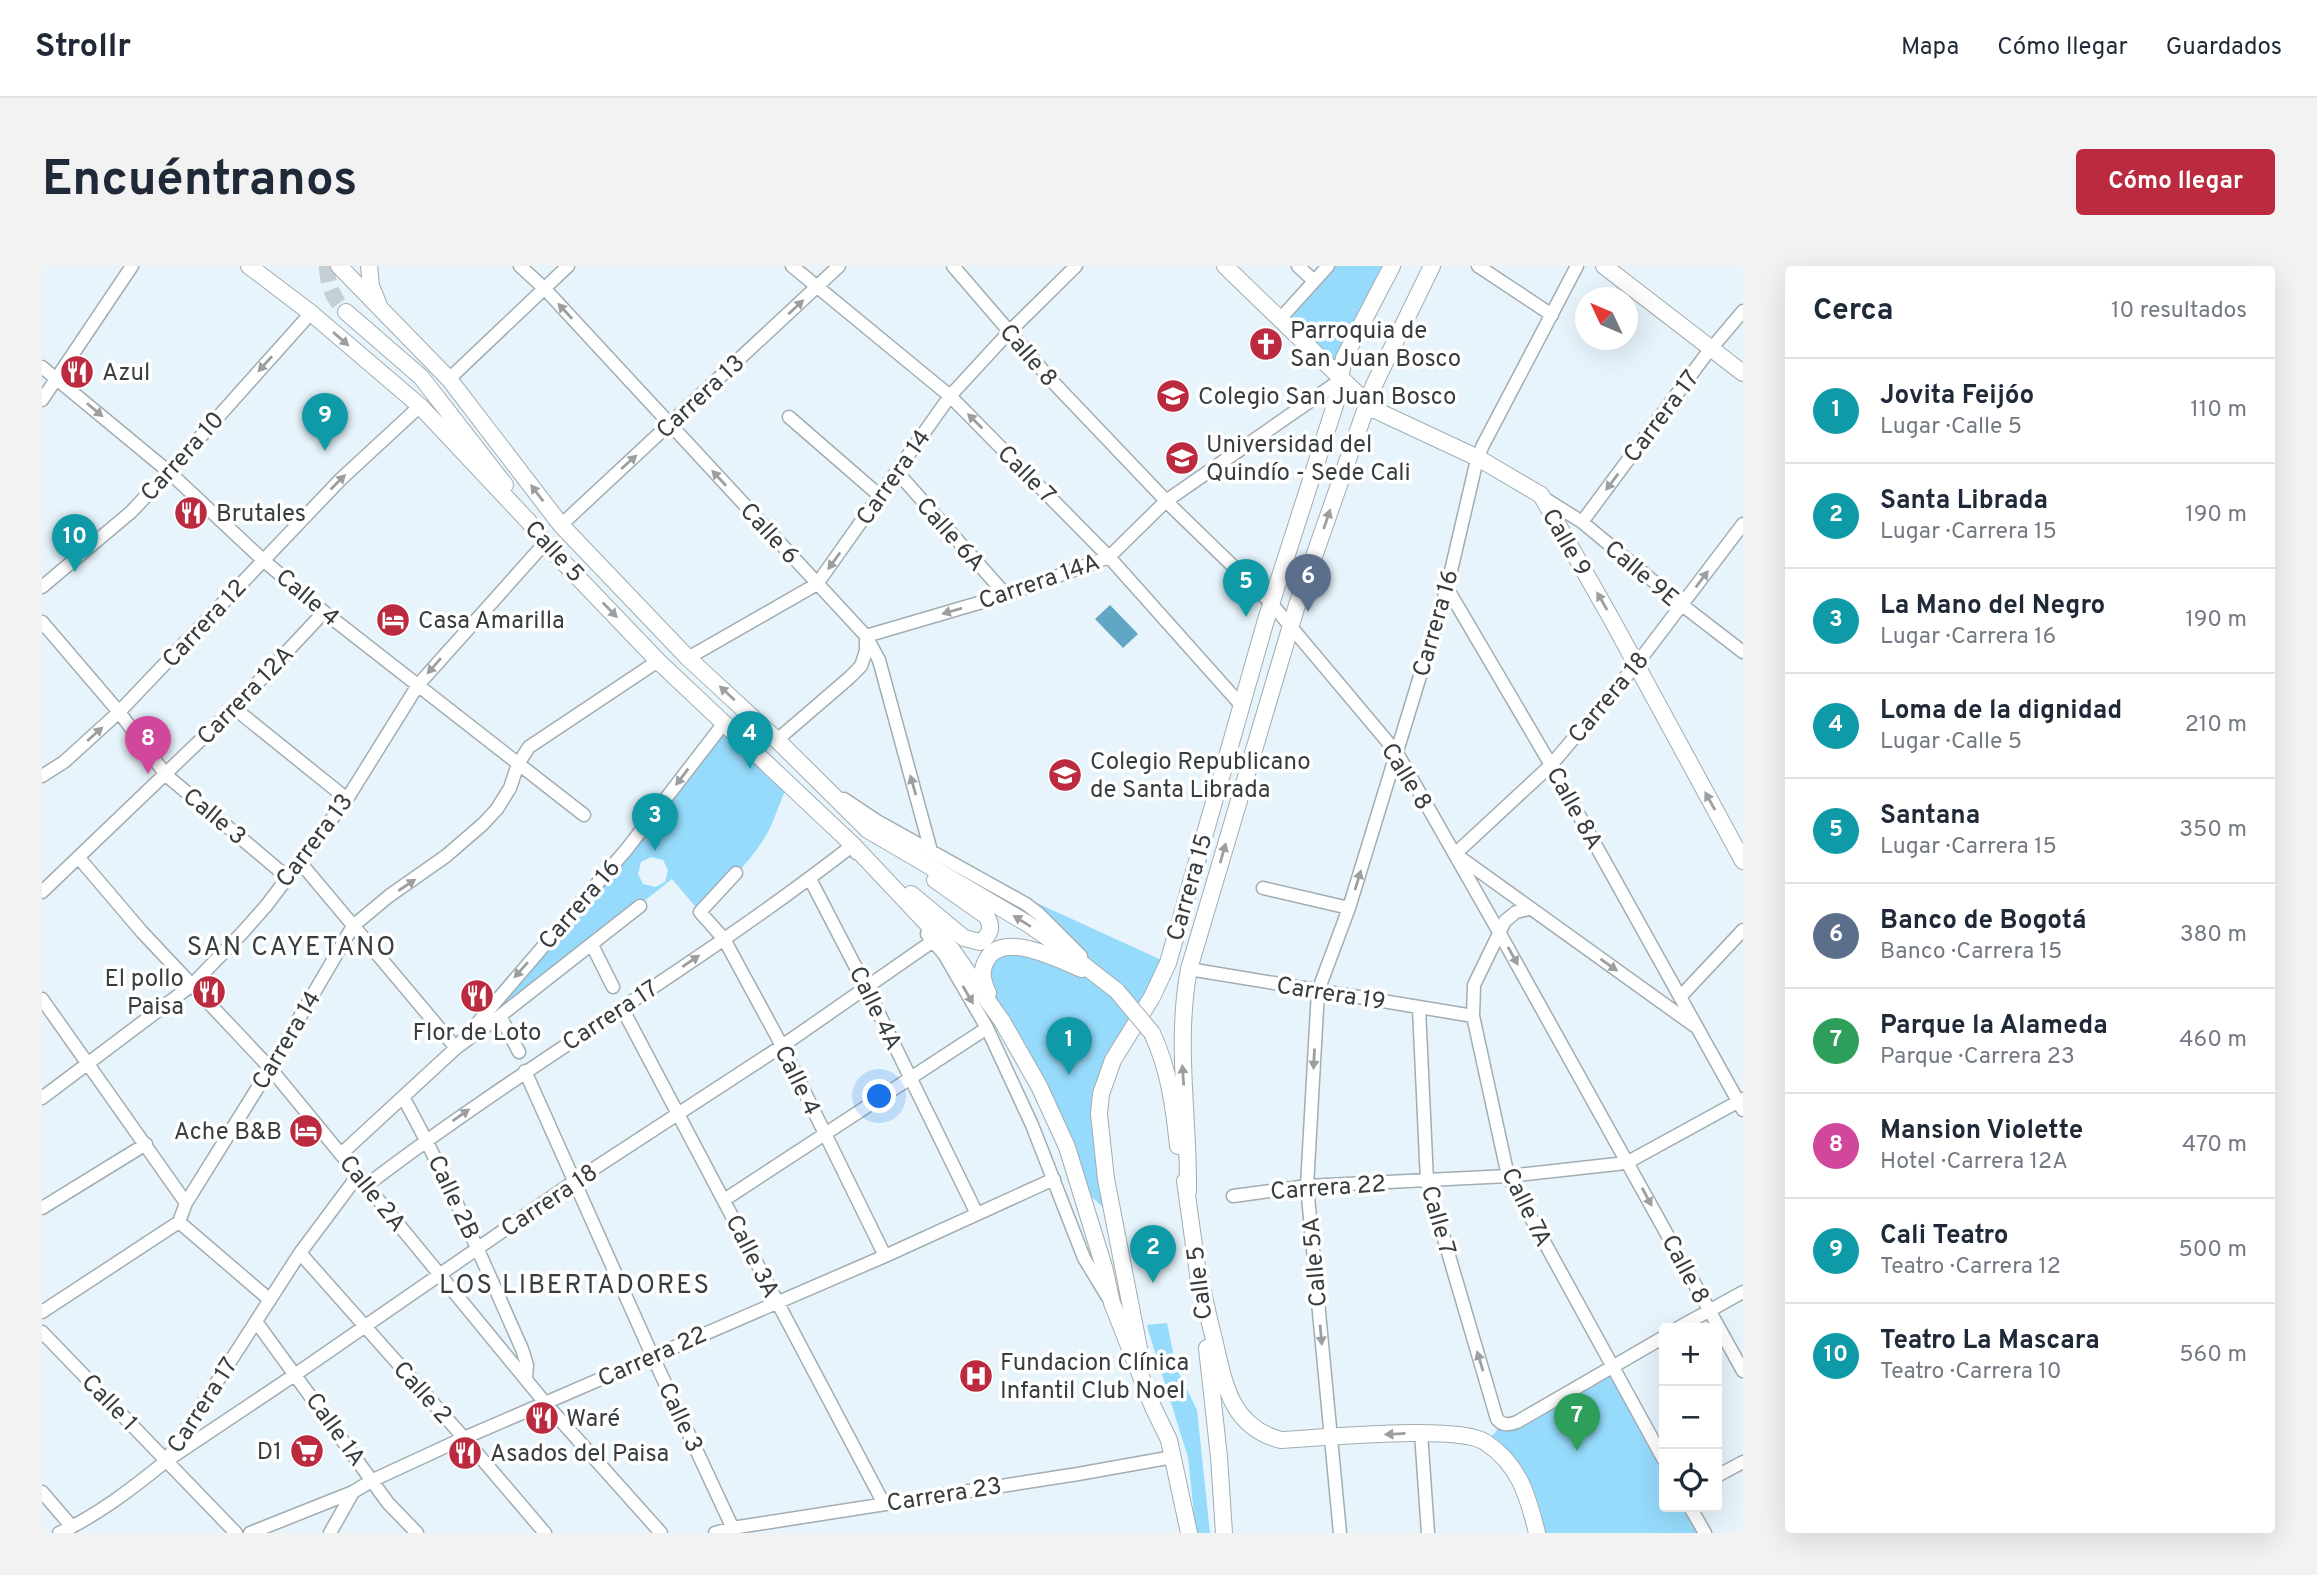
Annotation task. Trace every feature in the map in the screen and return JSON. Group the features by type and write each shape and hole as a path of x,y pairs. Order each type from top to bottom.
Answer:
{"main road":[{"name":"Calle 5","path":"249,266 311,313 420,406 658,661 853,845 952,950 1006,1028 1039,1086 1067,1147 1104,1267 1112,1303 1146,1392 1169,1440 1189,1533"},
{"name":"Calle 5","path":"339,266 449,379 561,525 688,658 777,740 868,830 1028,925 1117,991 1152,1033 1159,1047 1173,1099 1178,1150 1188,1192 1219,1457 1224,1533"},
{"path":"369,266 371,286 381,308"},
{"name":"Calle 9","path":"1225,266 1373,409 1478,458 1541,495 1743,861"},
{"name":"Carrera 15","path":"1146,1392 1139,1336 1107,1179 1099,1115 1101,1094 1113,1060 1152,997 1168,963 1271,603 1335,405 1344,358 1392,266"},
{"name":"Carrera 15","path":"1188,1192 1182,1013 1189,970 1290,624 1374,385 1432,266"},
{"path":"1604,266 1743,373"},
{"path":"346,312 421,377 512,493 528,522"},
{"path":"853,845 964,938 980,942 987,938 991,930 986,915 906,861 868,830"},
{"path":"1006,1028 982,976 985,961 994,951 1012,946 1023,947 1097,975"},
{"path":"1198,1270 1225,1387 1237,1411 1252,1427 1269,1437 1281,1440 1421,1433 1464,1434 1486,1443 1516,1473 1527,1494 1537,1533"}],"street":[{"path":"42,400 132,266"},
{"name":"Calle 6","path":"520,266 545,289 866,636 879,660 931,851"},
{"path":"449,379 568,266"},
{"name":"Calle 7","path":"792,266 950,396 1109,557 1241,705"},
{"name":"Carrera 13","path":"561,525 839,266"},
{"name":"Calle 8","path":"953,266 1051,380 1166,501 1271,603 1396,753 1499,932 1743,1371"},
{"name":"Carrera 14","path":"688,658 817,584 950,396 1009,332 1076,266"},
{"path":"1298,266 1314,281"},
{"path":"1280,318 1328,266"},
{"path":"1478,266 1552,315"},
{"name":"Carrera 16","path":"1318,991 1349,908 1447,589 1478,458 1577,266"},
{"name":"Carrera 17","path":"1581,522 1743,311"},
{"name":"Carrera 10","path":"42,587 131,512 311,313"},
{"name":"Calle 4","path":"42,367 169,472 263,560 324,612 583,815"},
{"name":"Carrera 14A","path":"866,636 1006,595 1109,557 1166,501 1342,379"},
{"name":"Carrera 12","path":"42,776 64,762 119,712 341,479 420,406"},
{"path":"789,417 880,496"},
{"name":"Calle 6A","path":"897,472 1006,595"},
{"name":"Calle 9E","path":"1541,495 1581,522 1743,652"},
{"name":"Carrera 18","path":"1455,854 1551,765 1636,665 1743,524"},
{"name":"Carrera 13","path":"42,1098 192,985 266,906 347,799 418,685 545,543"},
{"name":"Calle 8A","path":"1447,589 1551,765 1741,1103"},
{"name":"Carrera 12A","path":"42,892 234,708 324,612"},
{"name":"Calle 3","path":"42,622 119,712 166,775 286,877"},
{"path":"777,740 861,666 866,651 866,636"},
{"name":"Carrera 14","path":"179,1222 186,1203 270,1068 353,926 389,896 446,856 483,824 497,809 510,788 518,764 529,747 658,661"},
{"path":"234,708 347,799"},
{"name":"Carrera 16","path":"341,1154 456,1048 626,850 724,723"},
{"name":"Calle 5","path":"823,785 877,821 988,882 1039,914 1097,975"},
{"name":"Carrera 17","path":"59,1533 134,1487 166,1461 300,1254 363,1180 724,939 853,845"},
{"name":"Calle 5","path":"853,845 864,868 944,954 986,1028 1054,1179 1084,1258 1112,1303"},
{"name":"Calle 8A","path":"1455,854 1699,1029"},
{"name":"Calle 2A","path":"79,858 142,932 270,1068 546,1404 661,1533"},
{"path":"299,861 456,1048"},
{"name":"Calle 4","path":"736,873 700,912 724,939 782,1046 885,1256"},
{"name":"Calle 4A","path":"810,878 977,1213"},
{"path":"1263,888 1349,908"},
{"name":"Carrera 16","path":"456,1048 640,906"},
{"path":"1499,932 1510,916 1529,909"},
{"path":"1681,996 1743,930"},
{"name":"Calle 7A","path":"1499,932 1474,985 1473,1016 1508,1176 1659,1451"},
{"name":"Carrera 18","path":"166,1461 575,1181 782,1046 933,941"},
{"path":"592,945 613,987"},
{"name":"Carrera 19","path":"1189,970 1473,1016"},
{"name":"Calle 5A","path":"1318,991 1307,1186 1340,1533"},
{"path":"42,999 186,1203"},
{"name":"Calle 3A","path":"622,1008 884,1504"},
{"name":"Calle 7","path":"1419,1008 1426,1181 1497,1419 1502,1424 1517,1422 1612,1368"},
{"path":"500,1016 519,1052"},
{"path":"724,1200 986,1028"},
{"name":"Calle 3","path":"525,1071 733,1531"},
{"name":"Calle 2B","path":"403,1097 426,1139 522,1349 527,1364 526,1378"},
{"name":"Carrera 22","path":"1233,1196 1307,1186 1508,1176 1628,1162 1741,1103"},
{"path":"42,1208 146,1144"},
{"name":"Carrera 22","path":"250,1533 352,1492 464,1438 885,1256 1054,1179"},
{"path":"42,1312 179,1222 270,1300"},
{"name":"Calle 2","path":"300,1254 545,1533"},
{"path":"1687,1323 1743,1292"},
{"name":"Calle 1A","path":"257,1323 410,1530"},
{"path":"42,1334 42,1347"},
{"name":"Calle 1","path":"42,1334 236,1533"},
{"path":"1612,1368 1659,1340"},
{"path":"1421,1433 1428,1533"},
{"name":"Carrera 23","path":"715,1533 1173,1457"},
{"path":"1722,1473 1743,1462"},
{"path":"42,1492 72,1527"},
{"path":"330,1533 352,1492"},
{"path":"1693,1512 1705,1533"}],"shaded area":[{"path":"1328,266 1392,266 1342,379 1280,319"},
{"path":"1110,605 1138,634 1123,648 1095,619"},
{"path":"724,723 789,783 770,828 756,851 700,912 672,879 500,1016 487,1009","holes":["651,857 663,860 668,870 665,882 655,887 643,884 638,874 641,862"]},
{"path":"1037,903 1168,963 1106,1077 1106,1179 1102,1206 1081,1188 1002,1021 983,970 1002,948 1095,974 1026,904"},
{"path":"1167,1323 1176,1367 1197,1410 1210,1533 1196,1533 1188,1457 1147,1325"},
{"path":"1612,1368 1659,1451 1659,1512 1693,1512 1705,1533 1537,1533 1527,1494 1486,1443 1502,1424"}],"tunnel":[{"path":"327,266 332,291 346,312"}],"place":[{"name":"Parroquia de San Juan Bosco","path":"1266,344"},
{"name":"Azul","path":"77,372"},
{"name":"Colegio San Juan Bosco","path":"1173,396"},
{"name":"Cali Teatro","path":"325,451"},
{"name":"Universidad del Quindío - Sede Cali","path":"1182,458"},
{"name":"Brutales","path":"191,513"},
{"name":"Teatro La Mascara","path":"75,572"},
{"name":"Banco de Bogotá","path":"1308,612"},
{"name":"Santana","path":"1246,617"},
{"name":"Casa Amarilla","path":"393,620"},
{"name":"Loma de la dignidad","path":"750,769"},
{"name":"Mansion Violette","path":"148,774"},
{"name":"Colegio Republicano de Santa Librada","path":"1065,775"},
{"name":"La Mano del Negro","path":"655,851"},
{"name":"El pollo Paisa","path":"209,992"},
{"name":"Flor de Loto","path":"477,996"},
{"name":"Jovita Feijóo","path":"1069,1075"},
{"name":"Ache B&B","path":"306,1131"},
{"name":"Santa Librada","path":"1153,1283"},
{"name":"Fundacion Clínica Infantil Club Noel","path":"976,1376"},
{"name":"Waré","path":"542,1418"},
{"name":"D1","path":"307,1451"},
{"name":"Parque la Alameda","path":"1577,1451"},
{"name":"Asados del Paisa","path":"465,1453"}],"district":[{"name":"SAN CAYETANO","path":"292,946"},
{"name":"LOS LIBERTADORES","path":"575,1284"}]}
